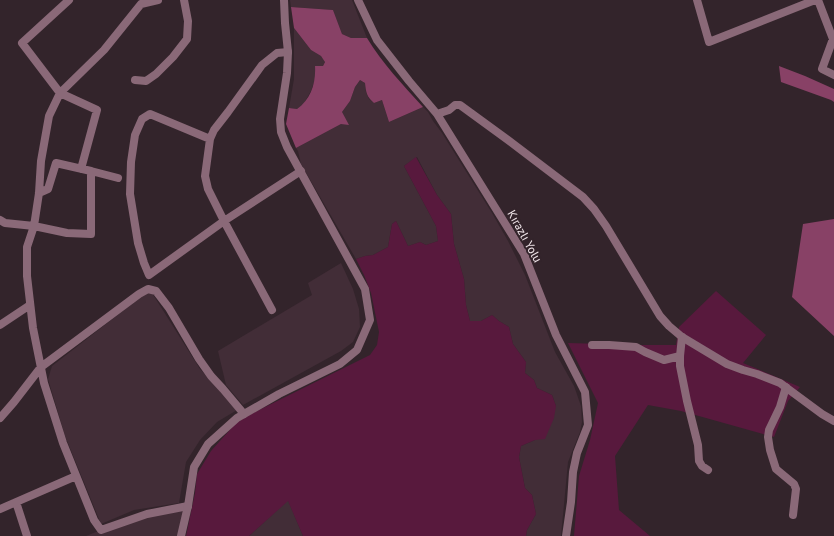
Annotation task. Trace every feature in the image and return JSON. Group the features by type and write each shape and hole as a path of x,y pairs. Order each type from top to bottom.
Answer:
{"street":[{"path":"69,0 22,43 60,93 97,110 81,169"},
{"path":"158,0 140,2 104,50 60,93 49,116 41,161 39,193 34,226 27,248 27,276 33,328 44,383 63,443 94,520 101,530 147,514 188,506"},
{"path":"135,80 146,81 156,74 188,39 188,21 184,0"},
{"path":"181,536 188,506 194,467 208,444 237,418 279,394 340,364 357,350 370,320 365,288 287,147 281,132 280,119 287,73 288,52 284,0"},
{"name":"Kırazlı Yolu","path":"358,0 376,40 437,114 524,254 556,335 586,392 588,425 577,453 573,472 571,502 566,536"},
{"path":"697,0 710,42 815,0"},
{"path":"818,0 833,39 822,69 834,75"},
{"path":"272,310 208,189 205,176 210,139 214,130 262,65 278,53 288,52"},
{"path":"437,114 460,105 583,197 606,226 660,316 682,337 727,364 780,383 834,421"},
{"path":"210,139 150,114 142,119 135,135 131,162 130,194 138,243 149,275 224,221 301,172"},
{"path":"39,193 48,189 56,163 118,178"},
{"path":"2,223 91,234 91,171"},
{"path":"0,418 41,367 139,294 148,289 156,290 169,308 199,359 211,376 224,389 244,414"},
{"path":"0,324 30,305"},
{"path":"682,337 680,366 698,445 699,461 702,466 708,470"},
{"path":"592,345 636,347 664,360 680,356"},
{"path":"786,387 780,407 769,430 768,437 770,450 776,469 794,484 796,489 793,515"},
{"path":"0,509 76,476"},
{"path":"16,502 27,536"}],"shaded area":[{"path":"290,0 352,0 367,38 351,38 342,34 333,10 291,7"},
{"path":"291,7 333,10 342,34 351,38 367,38 386,65 423,107 389,122 382,100 374,103 367,94 365,83 360,80 355,87 350,101 342,112 349,125 341,124 296,148 286,124 289,108 297,109 306,100 312,90 315,78 315,66 323,66 325,62 321,56 311,50 294,28"},
{"path":"294,28 311,50 321,56 325,61 323,66 315,66 316,77 311,91 303,105 297,109 289,108 294,79"},
{"path":"779,66 834,89 834,102 781,82"},
{"path":"360,80 365,83 366,92 369,99 374,103 382,100 389,122 423,107 428,112 508,241 525,275 555,352 574,386 581,406 582,422 580,432 568,462 561,536 526,536 527,530 536,514 532,495 525,488 519,457 521,446 535,440 556,406 552,395 537,388 534,380 525,373 526,362 513,344 509,327 492,315 481,321 470,321 466,305 464,279 454,244 451,214 437,195 417,157 404,166 436,226 438,241 426,245 420,242 408,246 396,221 392,224 388,247 373,255 356,259 301,164 296,148 341,124 342,112 350,101 355,87"},
{"path":"416,157 437,195 451,214 454,244 464,279 466,305 470,321 481,321 492,315 509,327 513,344 526,362 525,373 534,380 537,388 552,395 556,406 554,418 545,439 535,440 521,446 519,457 525,488 532,495 536,514 527,530 526,536 303,536 288,501 249,536 186,536 195,493 197,474 211,451 236,423 251,414 370,355 377,345 379,332 371,293 356,259 373,255 388,247 392,224 396,221 408,246 420,242 426,245 438,241 436,226 404,166"},
{"path":"834,219 834,336 792,297 803,224"},
{"path":"341,263 353,289 359,309 360,327 353,342 341,351 243,405 226,385 218,351 312,295 308,283"},
{"path":"716,291 766,335 743,363 800,387 788,401 774,437 681,411 648,405 615,456 619,510 650,536 574,536 579,476 590,440 598,403 568,343 676,345 679,327"},
{"path":"147,292 152,293 200,369 237,410 217,422 200,440 186,462 179,503 134,510 101,524 65,436 48,379 52,366"},
{"path":"288,500 303,536 249,536"},
{"path":"188,506 181,536 86,536 101,530"}]}
